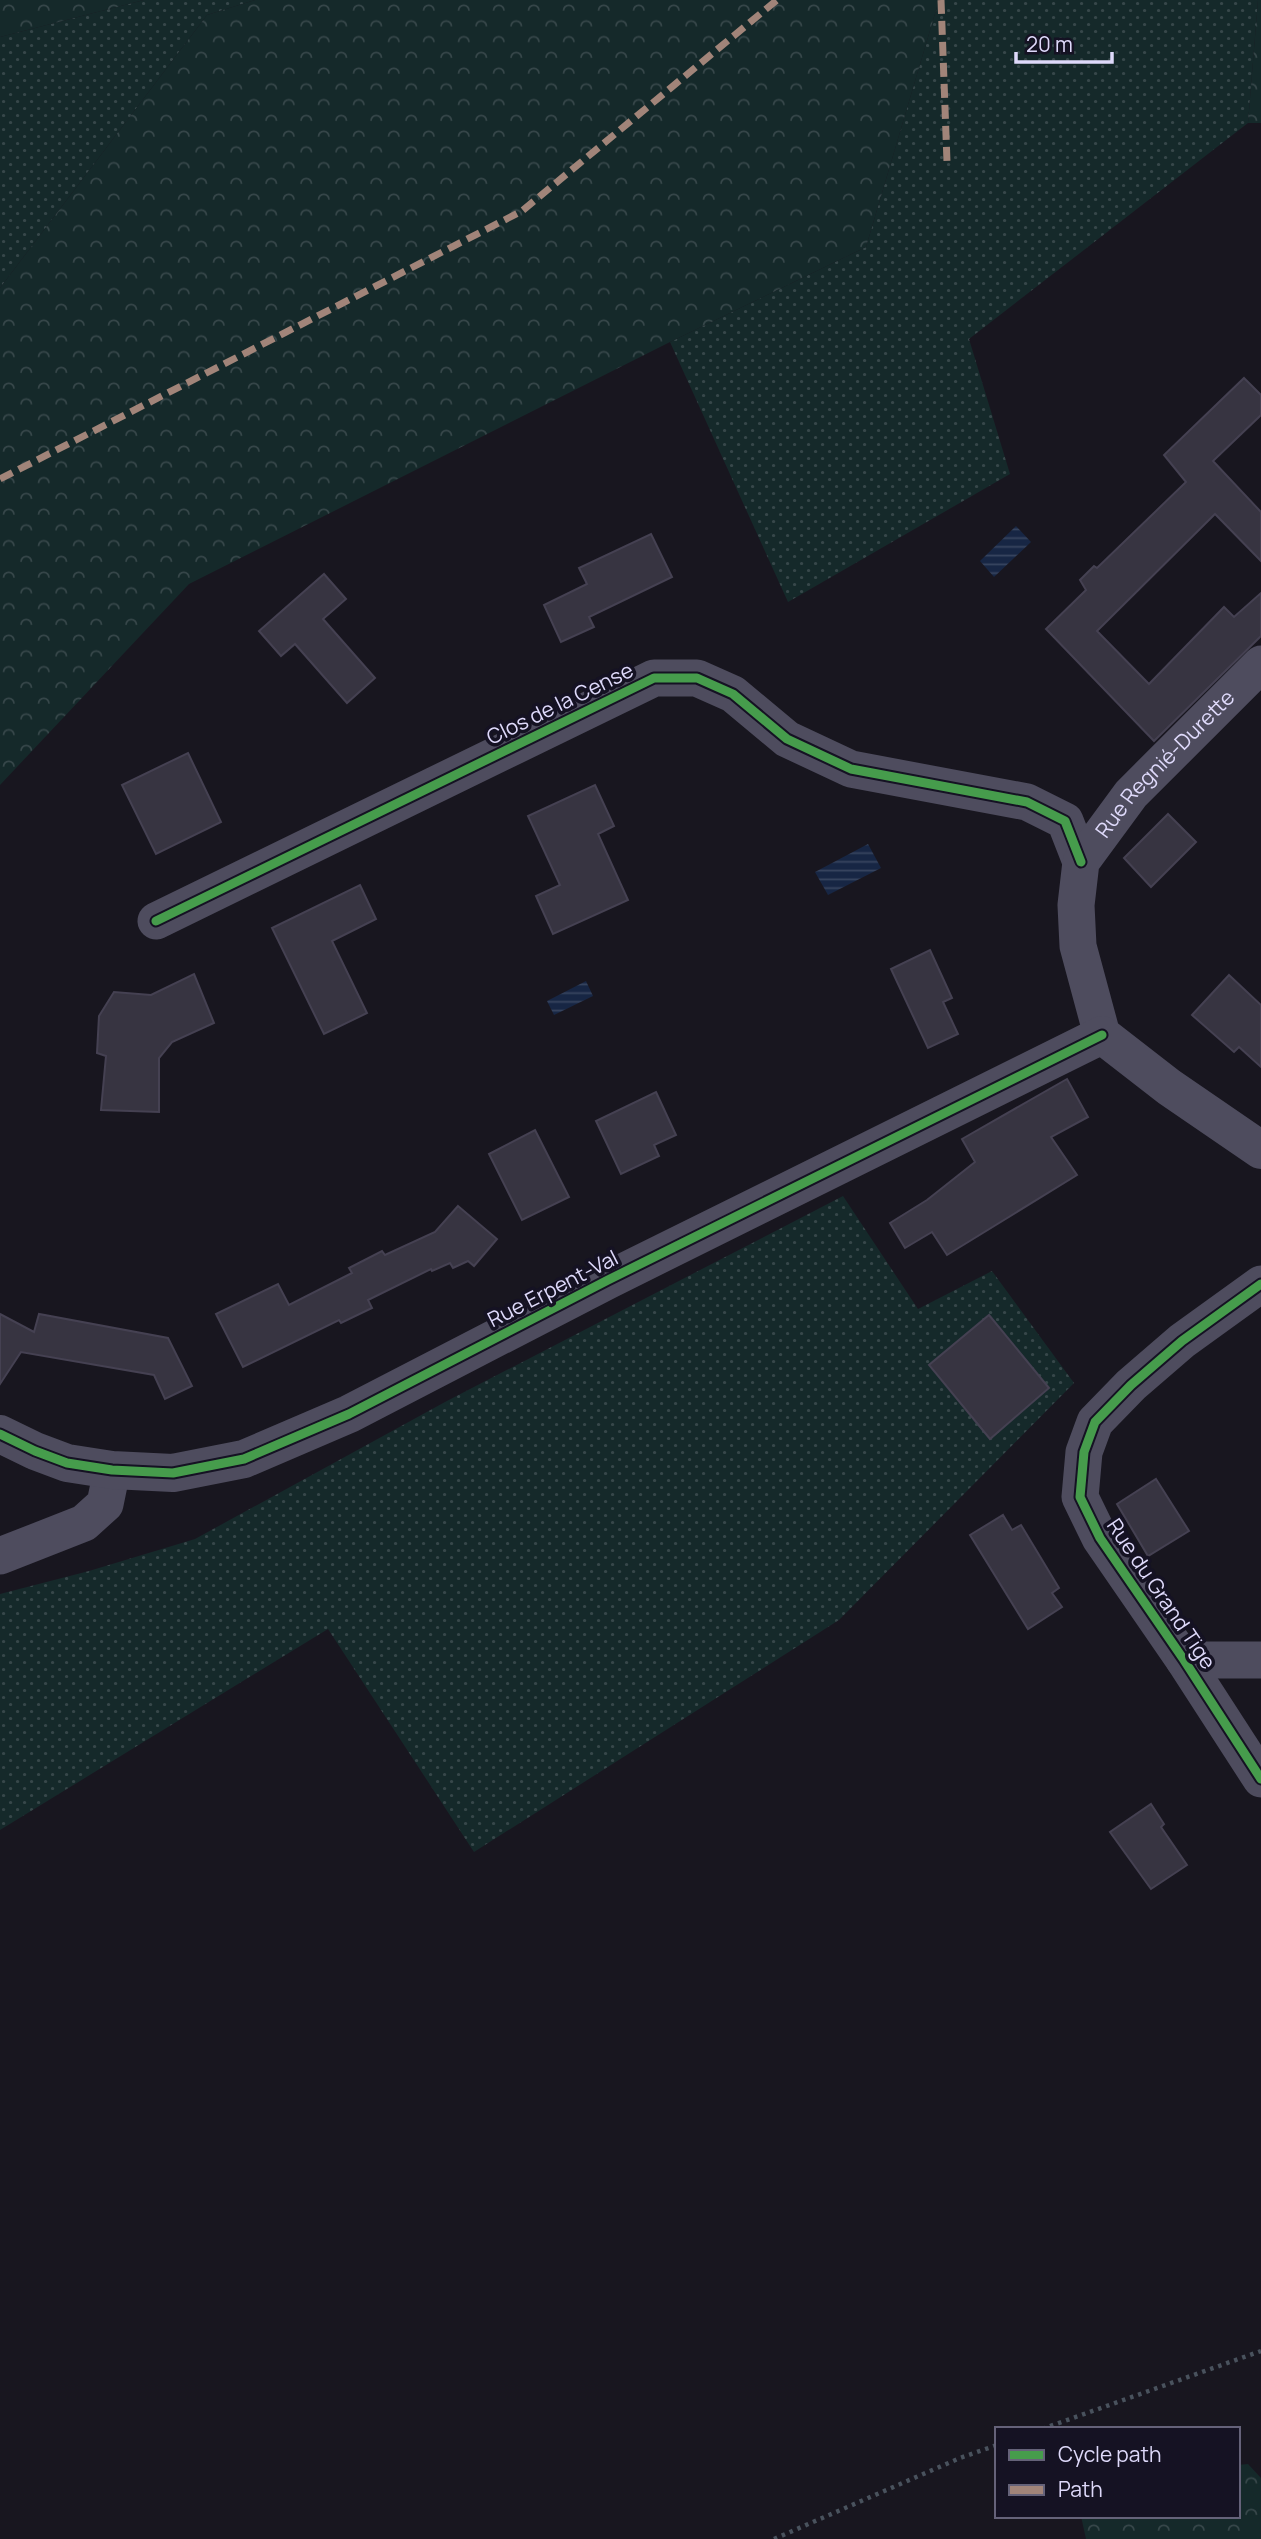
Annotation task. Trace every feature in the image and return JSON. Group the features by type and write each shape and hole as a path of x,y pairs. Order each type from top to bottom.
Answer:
{"street":[{"name":"Rue Regnié-Durette","path":"1102,1035 1078,946 1076,905 1081,862 1130,794 1261,664"},
{"name":"Clos de la Cense","path":"156,921 654,678 697,678 733,694 787,739 851,769 1027,802 1065,821 1081,862"},
{"path":"1102,1035 1169,1087 1261,1150"},
{"name":"Rue Erpent-Val","path":"0,1434 35,1451 67,1462 112,1470 173,1473 244,1459 349,1414 619,1274 1102,1035"},
{"name":"Rue du Grand Tige","path":"1261,1284 1182,1341 1130,1385 1095,1422 1084,1452 1080,1497 1100,1538 1261,1779"},
{"path":"0,1556 84,1524 105,1504 112,1470"},
{"path":"1184,1660 1261,1660"}],"path":[{"path":"1048,2427 1261,2351"},
{"path":"774,2539 960,2458 995,2446"}],"green space":[{"path":"0,0 144,0 0,37"},
{"path":"144,0 255,0 207,15 0,288 0,37"},
{"path":"255,0 939,0 866,247 670,342 189,584 0,785 0,288 207,15"},
{"path":"939,0 1258,0 1248,123 969,339 1010,474 788,602 670,342 866,247"},
{"path":"1258,0 1261,0 1261,123 1248,123"},
{"path":"843,1196 918,1309 992,1271 1074,1383 839,1620 474,1852 328,1629 0,1830 0,1594 195,1539 445,1402"},
{"path":"1248,2464 1261,2478 1261,2539 1086,2539 1081,2518 1240,2518 1240,2465"}],"water":[{"path":"1016,526 1031,542 994,577 980,561"},
{"path":"868,844 881,868 828,895 815,872"},
{"path":"586,981 593,996 554,1015 547,1001"}],"building":[{"path":"1244,378 1261,395 1261,415 1213,461 1261,512 1261,561 1215,514 1097,631 1149,684 1224,607 1234,617 1261,593 1261,636 1154,741 1046,629 1086,590 1080,580 1094,566 1097,568 1186,482 1164,455"},
{"path":"651,534 672,577 589,617 594,627 561,642 544,605 587,584 579,568"},
{"path":"324,574 346,599 323,619 375,678 347,703 295,644 281,656 259,631"},
{"path":"188,753 221,822 156,854 122,785"},
{"path":"595,785 614,826 598,834 628,900 553,934 536,896 560,885 528,816"},
{"path":"1168,814 1196,842 1151,887 1124,858"},
{"path":"360,885 376,919 332,941 367,1013 324,1034 272,928"},
{"path":"930,950 952,998 943,1002 958,1034 928,1048 891,969"},
{"path":"194,974 214,1023 172,1042 159,1058 159,1112 101,1110 106,1056 97,1053 99,1016 114,992 151,995"},
{"path":"1229,975 1261,1005 1261,1067 1239,1047 1234,1052 1192,1015"},
{"path":"1067,1079 1088,1117 1051,1137 1077,1175 947,1255 932,1232 905,1248 890,1223 927,1200 975,1162 962,1139"},
{"path":"656,1092 676,1135 654,1145 659,1156 621,1174 596,1121"},
{"path":"535,1130 569,1197 522,1220 489,1154"},
{"path":"458,1206 497,1239 474,1266 468,1261 453,1268 450,1263 432,1271 431,1269 368,1300 372,1308 341,1323 339,1320 243,1367 216,1314 278,1284 289,1305 352,1273 349,1268 382,1251 385,1255 435,1232"},
{"path":"0,1314 34,1332 39,1314 168,1338 192,1386 165,1399 154,1375 21,1352 0,1384"},
{"path":"989,1315 1049,1388 990,1439 929,1365"},
{"path":"1156,1479 1189,1531 1148,1556 1117,1504"},
{"path":"1003,1515 1012,1530 1021,1525 1059,1588 1052,1593 1062,1607 1028,1629 970,1535"},
{"path":"1151,1804 1164,1824 1161,1827 1187,1865 1151,1889 1110,1832"}],"marked path":[{"path":"0,479 522,211 777,0"},
{"path":"941,0 947,162"}],"cycle path":[{"path":"156,921 654,678 697,678 733,694 787,739 851,769 1027,802 1065,821 1081,862"},
{"path":"0,1434 67,1463 112,1470 173,1473 244,1459 349,1414 608,1280 1102,1035"},
{"path":"1261,1284 1182,1341 1131,1385 1095,1422 1084,1452 1080,1497 1100,1538 1261,1779"}]}
